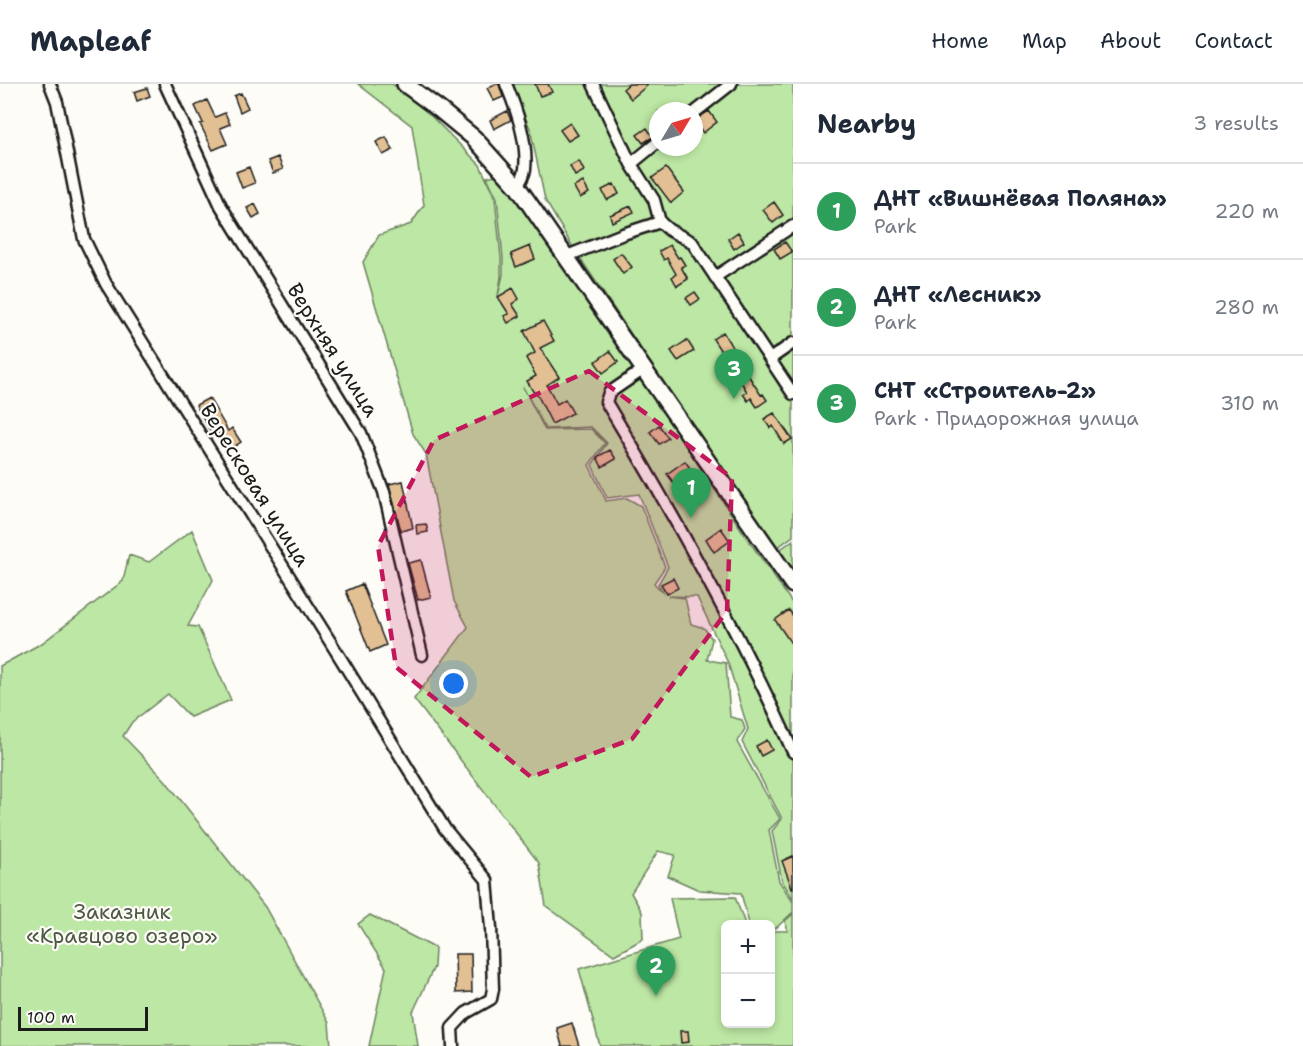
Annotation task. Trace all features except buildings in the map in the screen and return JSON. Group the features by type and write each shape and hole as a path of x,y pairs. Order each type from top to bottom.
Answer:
{"main road":[{"path":"405,84 474,138 517,186 793,585"}],"street":[{"name":"Вересковая улица","path":"50,84 57,102 84,239 106,284 341,658 445,829 487,880 491,928 493,989 491,999 466,1013 452,1028 453,1046"},
{"name":"Верхняя улица","path":"165,84 221,206 361,433 384,492 422,655"},
{"path":"506,84 514,103 523,138 525,168 523,177 517,186"},
{"path":"594,84 631,164 654,200 660,222 669,230 692,242 793,394"},
{"path":"703,107 731,84"},
{"path":"631,164 649,149"},
{"path":"567,256 660,222"},
{"path":"715,277 793,226"},
{"path":"770,359 793,343"},
{"path":"644,369 609,393 606,402 664,498 793,752"}],"highlighted area":[{"path":"589,371 732,478 727,611 632,739 531,777 396,667 378,546 434,440"}],"green space":[{"path":"358,84 392,84 410,95 480,165 495,198 501,258 498,296 503,275 503,258 497,198 487,177 499,174 577,283 793,604 793,899 782,881 772,831 782,819 742,742 748,729 728,663 697,597 668,596 685,598 691,624 704,628 712,639 707,660 726,663 730,717 742,720 745,729 737,742 780,819 769,830 779,881 793,902 793,912 776,928 775,920 748,920 741,893 699,890 668,876 675,855 658,851 631,893 642,912 643,939 614,955 546,906 539,863 414,699 468,627 454,601 426,454 413,434 363,262 379,235 411,224 424,205 412,126","holes":["523,387 546,429 591,427 607,443 592,465 607,498 639,494 668,567 658,584 664,594 654,583 665,567 641,506 627,498 606,501 589,465 605,443 591,429 545,430"]},
{"path":"510,84 793,84 793,536 775,549 574,249 545,200 530,128"},
{"name":"Заказник «Кравцово озеро»","path":"192,530 213,580 188,626 198,627 231,700 190,717 168,694 132,722 123,736 165,780 265,907 329,1023 331,1046 0,1046 0,666 42,643 123,581 129,555 149,562"},
{"path":"793,540 793,583 774,554"},
{"path":"735,897 744,920 721,920 721,1028 775,1028 775,931 788,931 785,921 793,914 793,1046 600,1046 579,969 679,939 670,898"},
{"path":"370,915 435,948 434,967 413,1012 418,1046 369,1046 386,968 358,924"}],"place":[{"name":"СНТ «Строитель-2»","path":"734,399"},
{"name":"ДНТ «Вишнёвая Поляна»","path":"691,518"},
{"name":"ДНТ «Лесник»","path":"656,996"}]}
